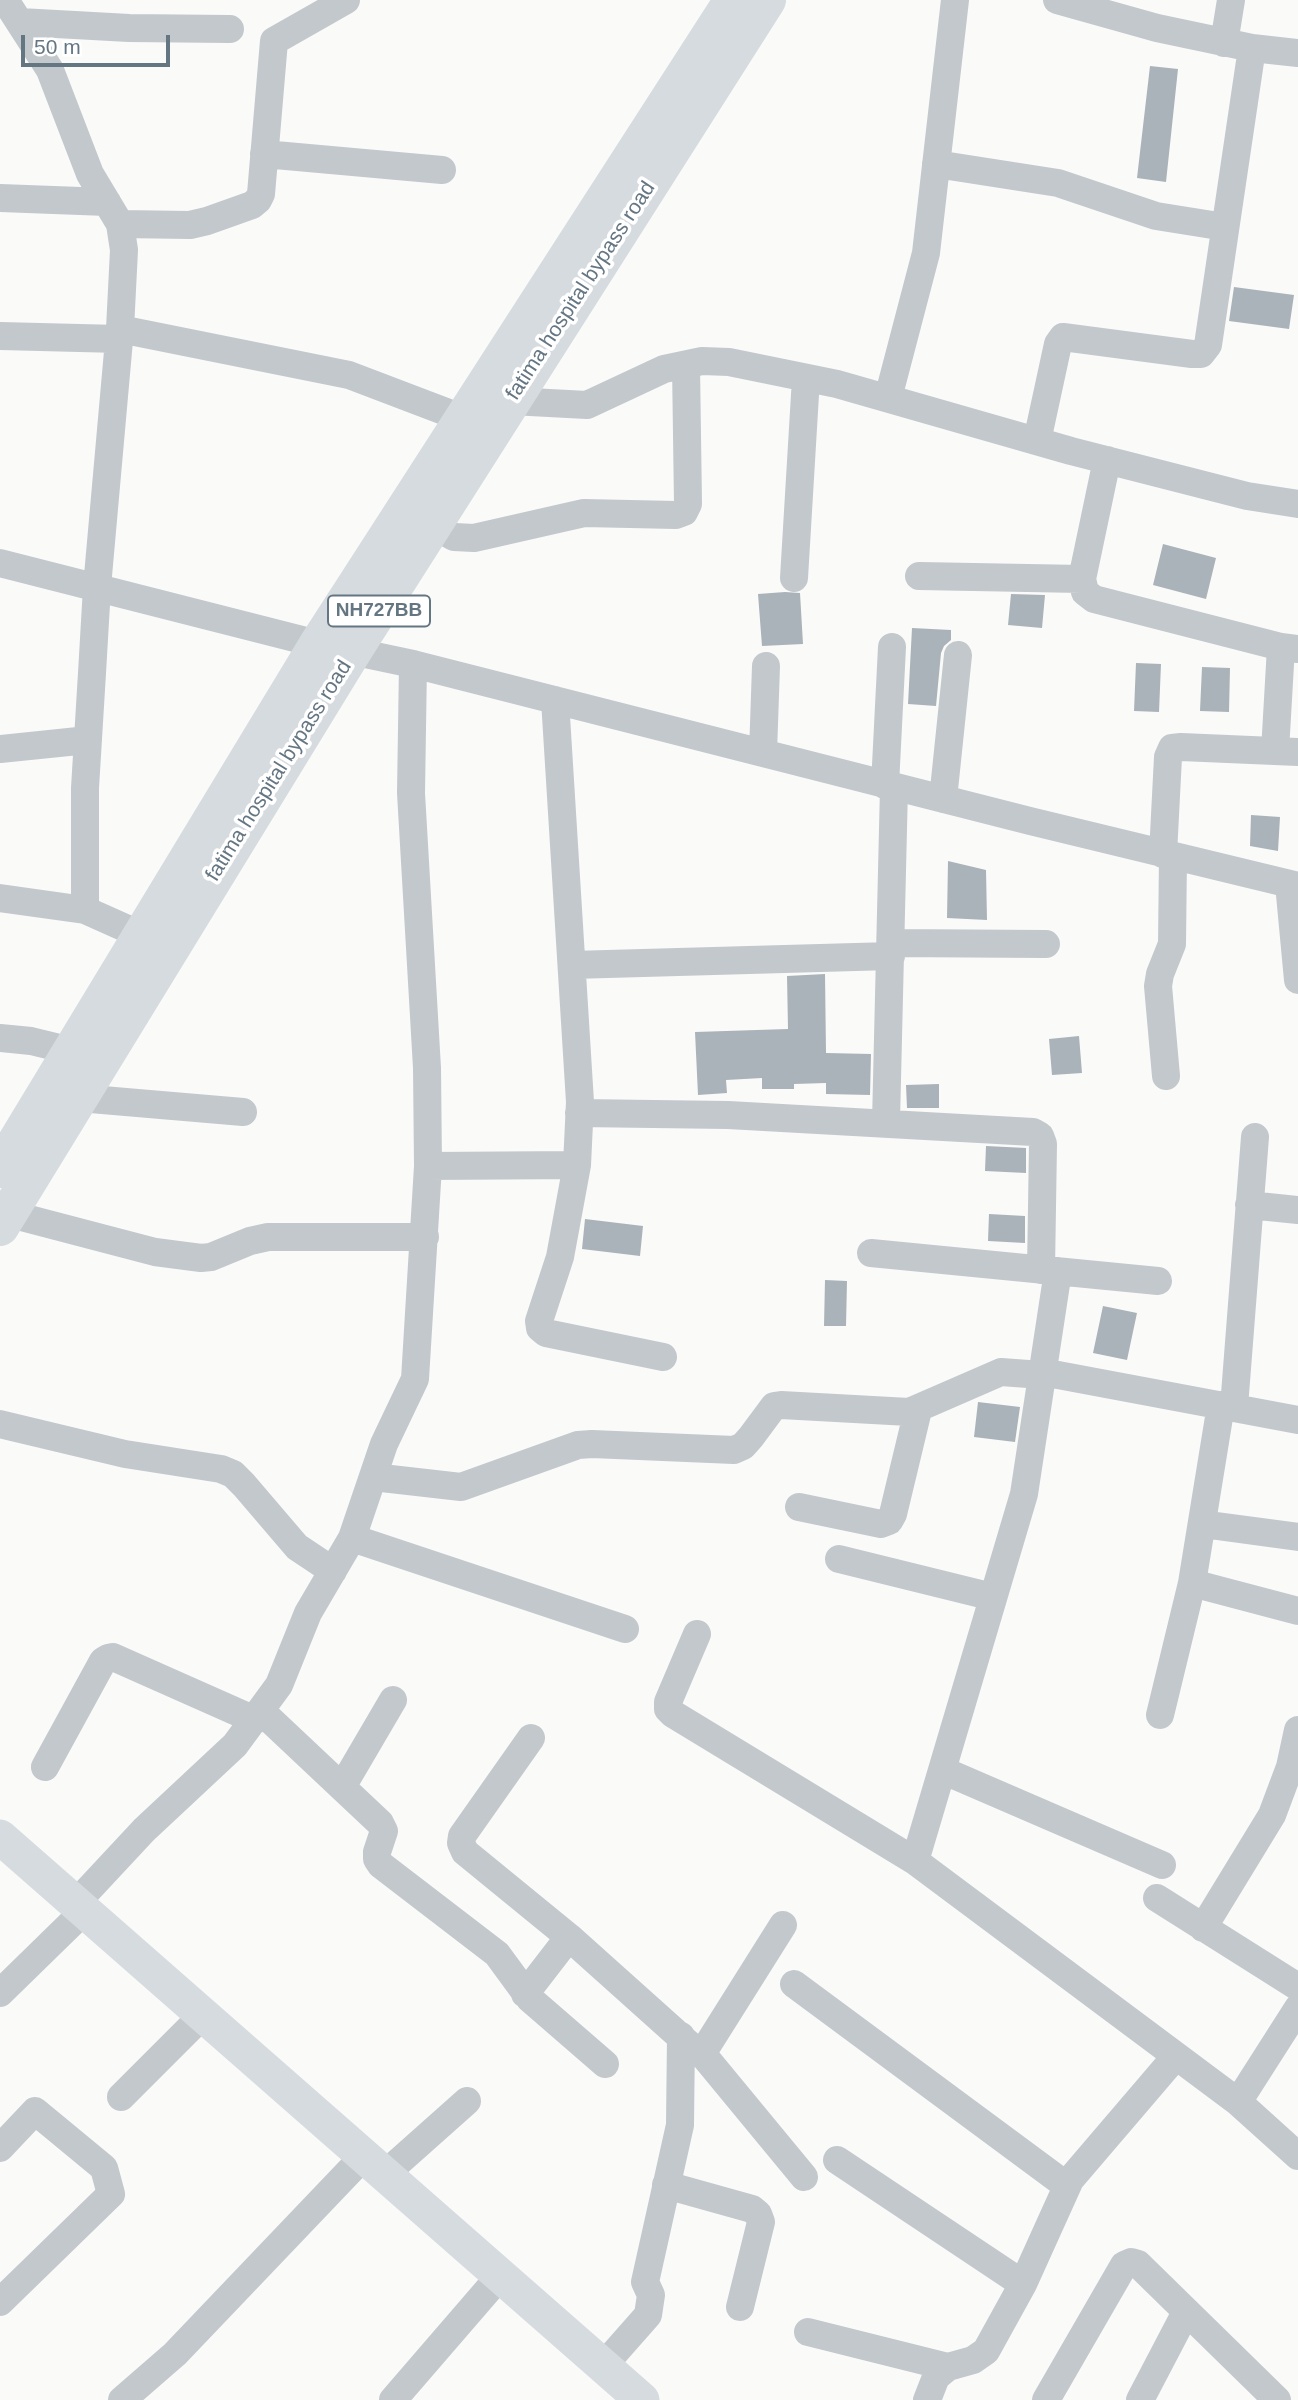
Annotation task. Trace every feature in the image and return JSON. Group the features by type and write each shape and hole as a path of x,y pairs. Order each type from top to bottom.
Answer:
{"highway":[{"name":"fatima hospital bypass road","path":"5,1220 79,1098 208,857 336,648 462,418 733,0"},
{"name":"fatima hospital bypass road","path":"336,648 434,526 767,0"},
{"name":"fatima hospital bypass road","path":"0,1169 141,935 208,857"}],"main road":[{"path":"0,1837 642,2400"}],"street":[{"path":"0,198 190,225 252,205 261,194 274,41 346,0"},
{"path":"888,398 926,253 955,0"},
{"path":"1057,0 1157,28 1224,43 1298,53"},
{"path":"1224,43 1231,0"},
{"path":"13,11 129,28 230,29"},
{"path":"13,11 50,70 90,174 113,213 124,250 120,334 97,587 85,788 85,910"},
{"path":"1037,441 1058,344 1063,337 1192,354 1201,354 1208,345 1252,48"},
{"path":"264,154 442,170"},
{"path":"936,164 1058,183 1156,216 1225,228"},
{"path":"0,336 120,334 349,375 462,418"},
{"path":"511,401 587,405 664,369 702,361 729,362 888,398 1037,441 1247,496 1298,504"},
{"path":"434,526 454,537 474,538 584,513 676,515 684,512 688,504 686,365"},
{"path":"794,578 806,378"},
{"path":"1107,460 1082,579 1085,592 1094,599 1289,648 1286,752 1181,747 1172,748 1168,757 1172,944 1158,986 1166,1076"},
{"path":"0,563 1293,885 1298,980"},
{"path":"919,576 1082,579"},
{"path":"886,1122 891,949 889,786 892,647"},
{"path":"943,799 958,655"},
{"path":"0,1993 79,1907 144,1830 234,1745 279,1685 308,1613 352,1538 384,1444 415,1379 428,1166 427,1068 411,793 413,664"},
{"path":"762,753 766,666"},
{"path":"555,700 579,1113 577,1165 560,1256 539,1321 540,1328 546,1333 663,1357"},
{"path":"0,749 88,740"},
{"path":"0,898 85,910 141,935"},
{"path":"572,965 1046,944"},
{"path":"0,1038 31,1041 72,1051"},
{"path":"79,1098 243,1112"},
{"path":"579,1113 728,1115 886,1122 1033,1132 1040,1136 1044,1144 1049,1270 1042,1373 1024,1493 915,1861"},
{"path":"1160,1715 1192,1583 1227,1406 1255,1137"},
{"path":"428,1166 577,1165"},
{"path":"1249,1205 1298,1210"},
{"path":"5,1220 155,1252 201,1258 268,1237 425,1237"},
{"path":"871,1253 1158,1281"},
{"path":"373,1477 461,1487 578,1445 734,1450 743,1446 774,1406 901,1413 918,1410 1001,1372 1042,1373 1298,1420"},
{"path":"799,1507 881,1524 889,1521 893,1514 918,1410"},
{"path":"0,1424 125,1454 221,1469 233,1474 297,1547 333,1571"},
{"path":"1202,1524 1298,1537"},
{"path":"352,1538 625,1629"},
{"path":"838,1559 993,1597"},
{"path":"1192,1583 1298,1611"},
{"path":"698,1634 667,1709 915,1861 1238,2102 1298,2156"},
{"path":"45,1767 103,1661 108,1658 113,1657 258,1716 380,1823 384,1831 377,1859 381,1866 497,1954 509,1966 525,1994 605,2064"},
{"path":"342,1787 393,1700"},
{"path":"1203,1927 1272,1815 1290,1766 1298,1730"},
{"path":"531,1738 462,1836 461,1843 465,1852 569,1937 690,2044 804,2177"},
{"path":"942,1770 1163,1865"},
{"path":"1157,1899 1298,1987"},
{"path":"690,2044 705,2049 783,1925"},
{"path":"525,1994 569,1937"},
{"path":"794,1984 1066,2186"},
{"path":"1238,2102 1298,2008"},
{"path":"121,2097 203,2015"},
{"path":"603,2366 648,2315 651,2295 645,2282 680,2125 690,2044"},
{"path":"927,2400 936,2377 948,2367 973,2360 986,2351 1023,2284 1066,2186 1176,2056"},
{"path":"122,2400 175,2354 375,2165 467,2101"},
{"path":"0,2148 35,2111 104,2168 111,2194 0,2302"},
{"path":"837,2160 1023,2284"},
{"path":"666,2185 752,2209 758,2214 761,2222 740,2307"},
{"path":"1046,2400 1124,2265 1131,2262 1138,2264 1277,2400"},
{"path":"393,2400 500,2276"},
{"path":"1140,2400 1186,2312"},
{"path":"808,2332 948,2367"}],"building":[{"path":"1150,66 1178,69 1166,182 1137,178"},
{"path":"1234,287 1294,295 1289,329 1229,321"},
{"path":"1163,544 1216,558 1206,599 1153,585"},
{"path":"800,593 803,644 762,646 758,594"},
{"path":"1011,594 1045,595 1042,628 1008,625"},
{"path":"912,628 951,630 951,640 941,653 936,706 908,704"},
{"path":"1136,663 1161,664 1159,712 1134,711"},
{"path":"1202,667 1230,668 1229,712 1200,711"},
{"path":"1251,815 1280,817 1278,851 1250,846"},
{"path":"948,861 986,870 987,920 947,918"},
{"path":"825,974 826,1053 871,1054 870,1095 826,1094 826,1083 794,1084 794,1089 762,1089 762,1078 726,1080 727,1093 698,1095 695,1032 788,1029 787,976"},
{"path":"1079,1036 1082,1073 1052,1075 1049,1039"},
{"path":"939,1084 939,1108 907,1108 906,1085"},
{"path":"986,1146 1026,1148 1026,1173 985,1171"},
{"path":"989,1214 1025,1216 1025,1243 988,1241"},
{"path":"585,1219 643,1226 640,1256 582,1249"},
{"path":"825,1280 847,1281 846,1326 824,1326"},
{"path":"1103,1306 1137,1313 1127,1360 1093,1353"},
{"path":"978,1402 1020,1407 1015,1442 974,1437"}]}
